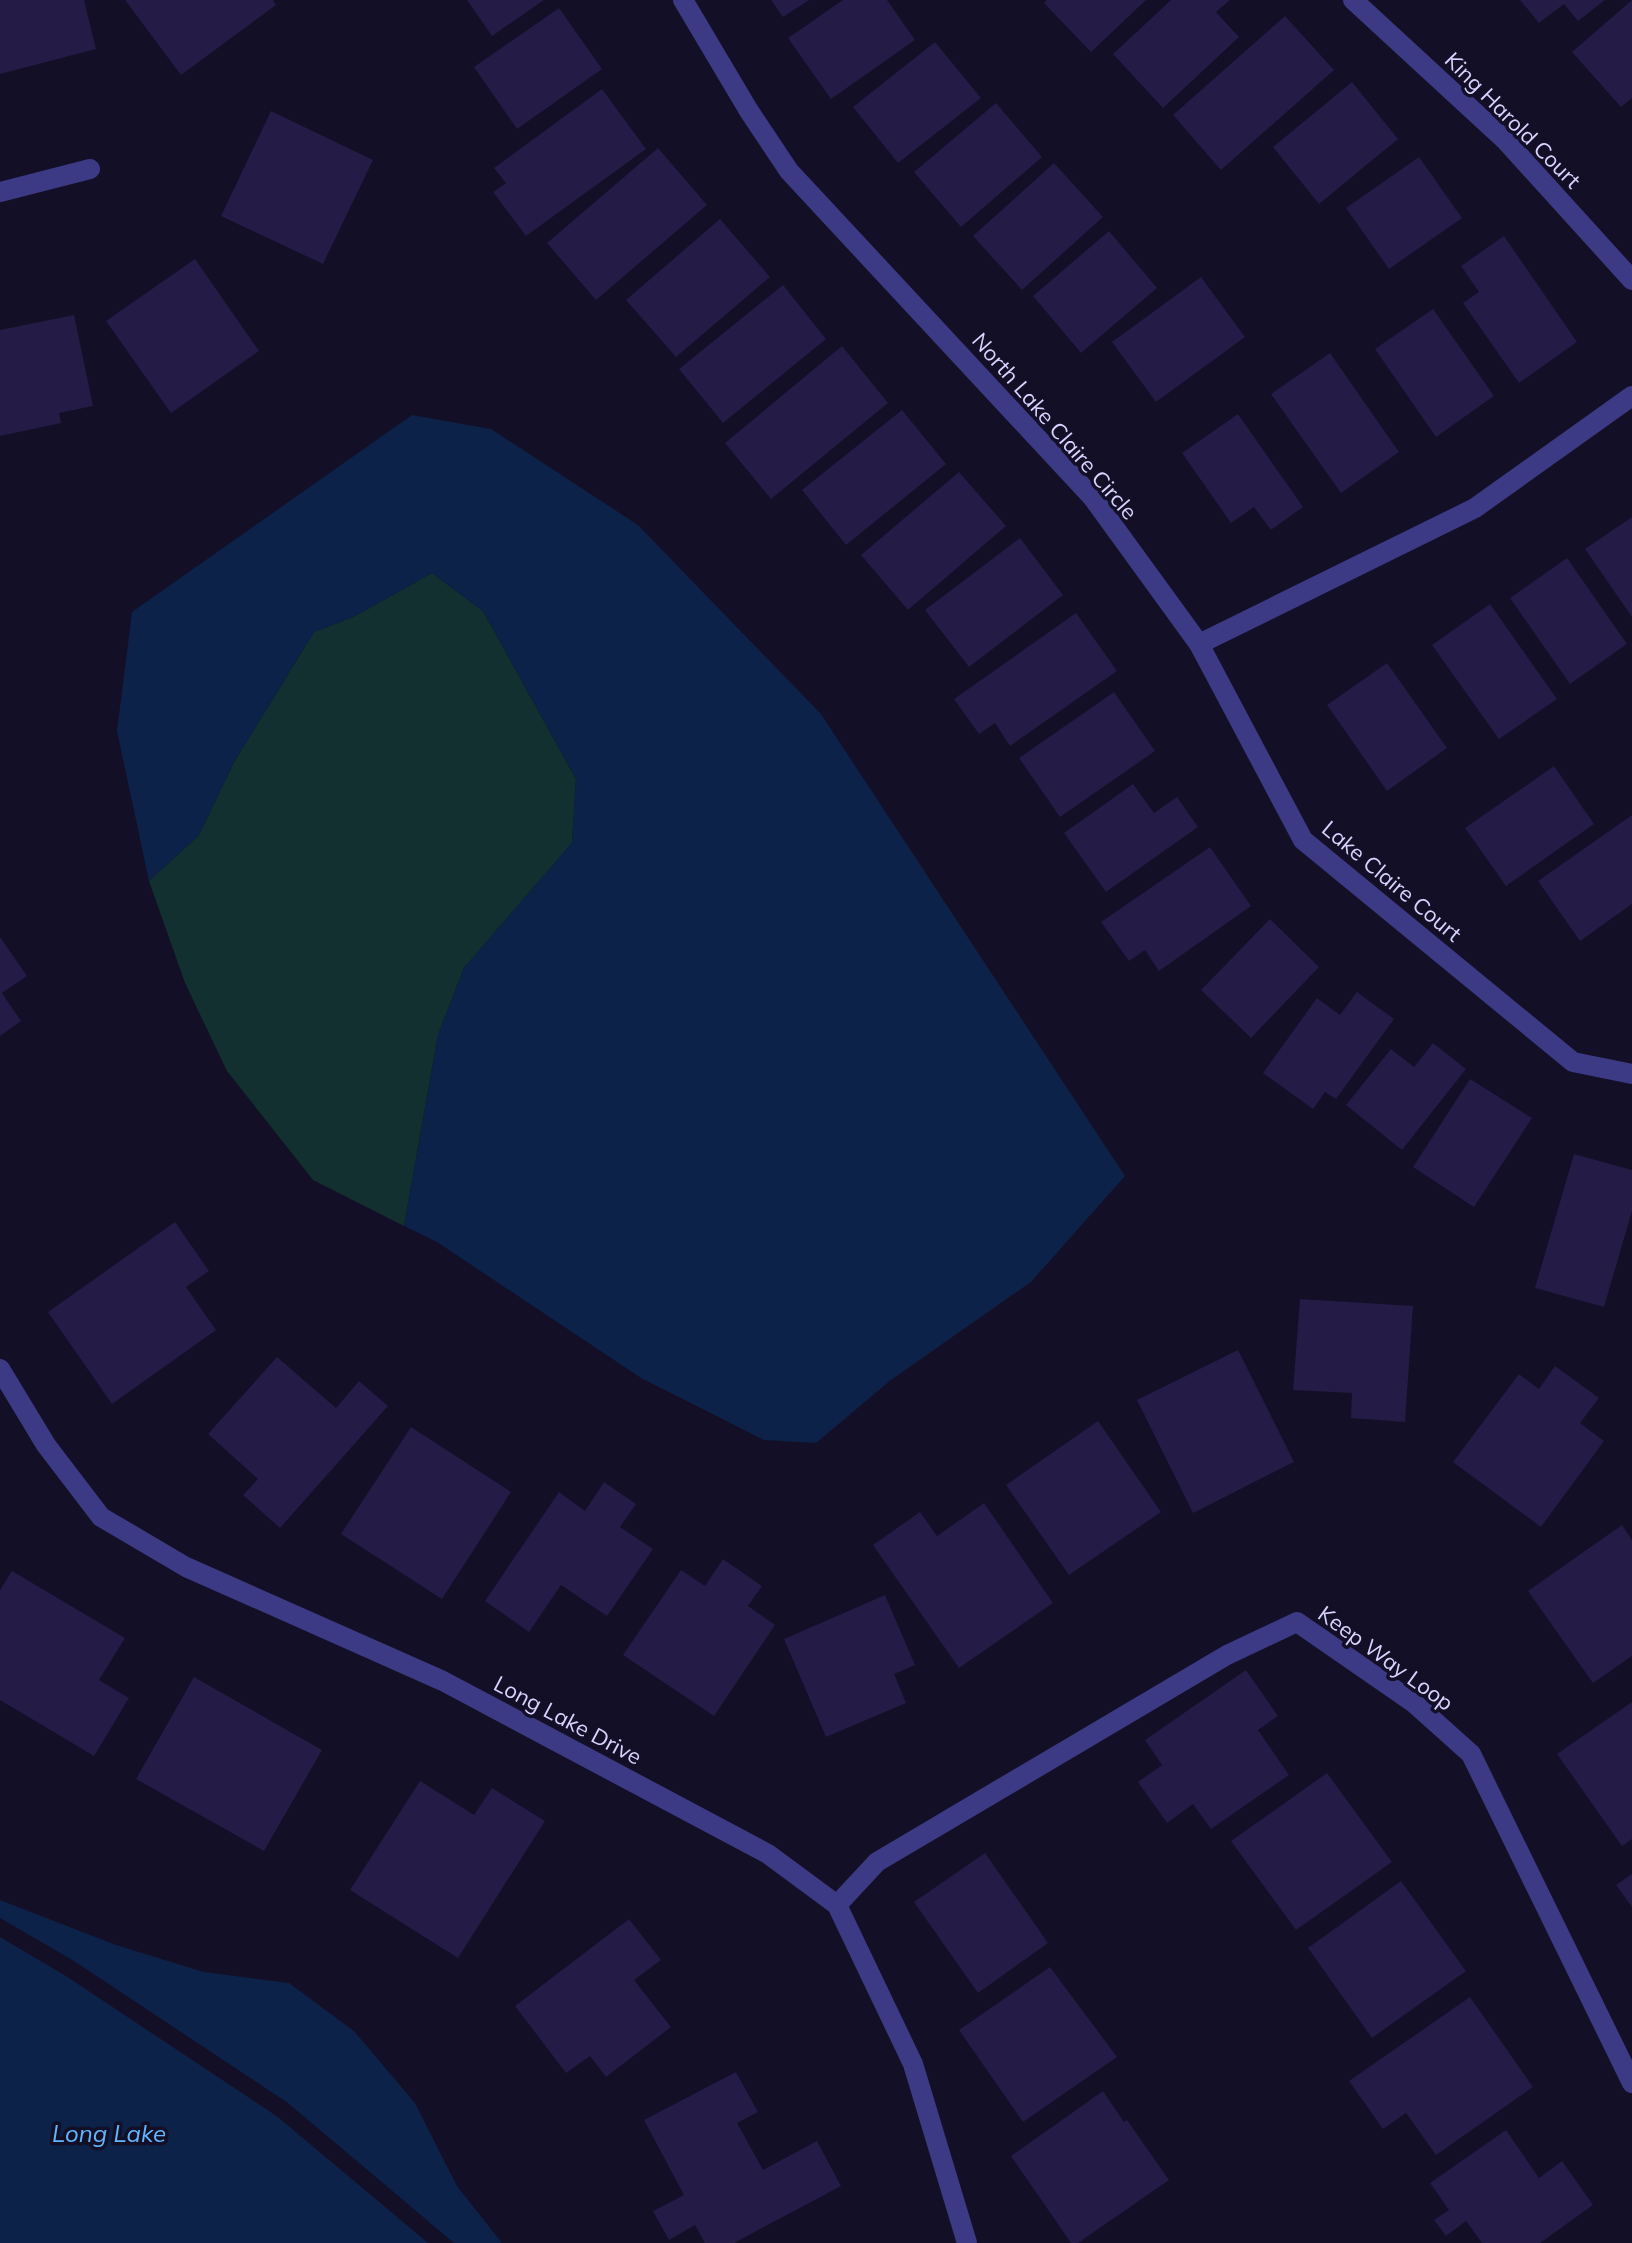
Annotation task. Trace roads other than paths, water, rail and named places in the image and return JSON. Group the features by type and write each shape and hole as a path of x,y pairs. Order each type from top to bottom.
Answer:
{"street":[{"name":"North Lake Claire Circle","path":"683,0 789,171 1093,498 1199,644"},
{"name":"King Harold Court","path":"1353,0 1506,141 1632,280"},
{"path":"0,192 90,169"},
{"path":"1199,644 1475,508 1632,396"},
{"name":"Lake Claire Court","path":"1199,644 1303,840 1573,1062 1632,1074"},
{"name":"Long Lake Drive","path":"0,1369 46,1445 101,1517 186,1567 443,1681 768,1854 837,1905 913,2064 967,2243"},
{"name":"Keep Way Loop","path":"837,1905 877,1862 1227,1655 1297,1622 1414,1703 1471,1754 1632,2083"}],"water":[{"path":"412,415 491,429 638,525 821,714 1125,1176 1031,1282 891,1380 816,1443 764,1440 641,1378 437,1242 404,1226 438,1035 464,968 572,843 576,779 483,611 432,573 353,617 314,632 234,762 199,835 149,881 117,731 132,612"},
{"path":"0,1900 116,1945 204,1972 289,1983 354,2031 415,2103 457,2186 502,2243 454,2243 288,2103 74,1961 0,1918"},
{"name":"Long Lake","path":"0,1937 66,1976 278,2117 428,2243 0,2243"}]}
